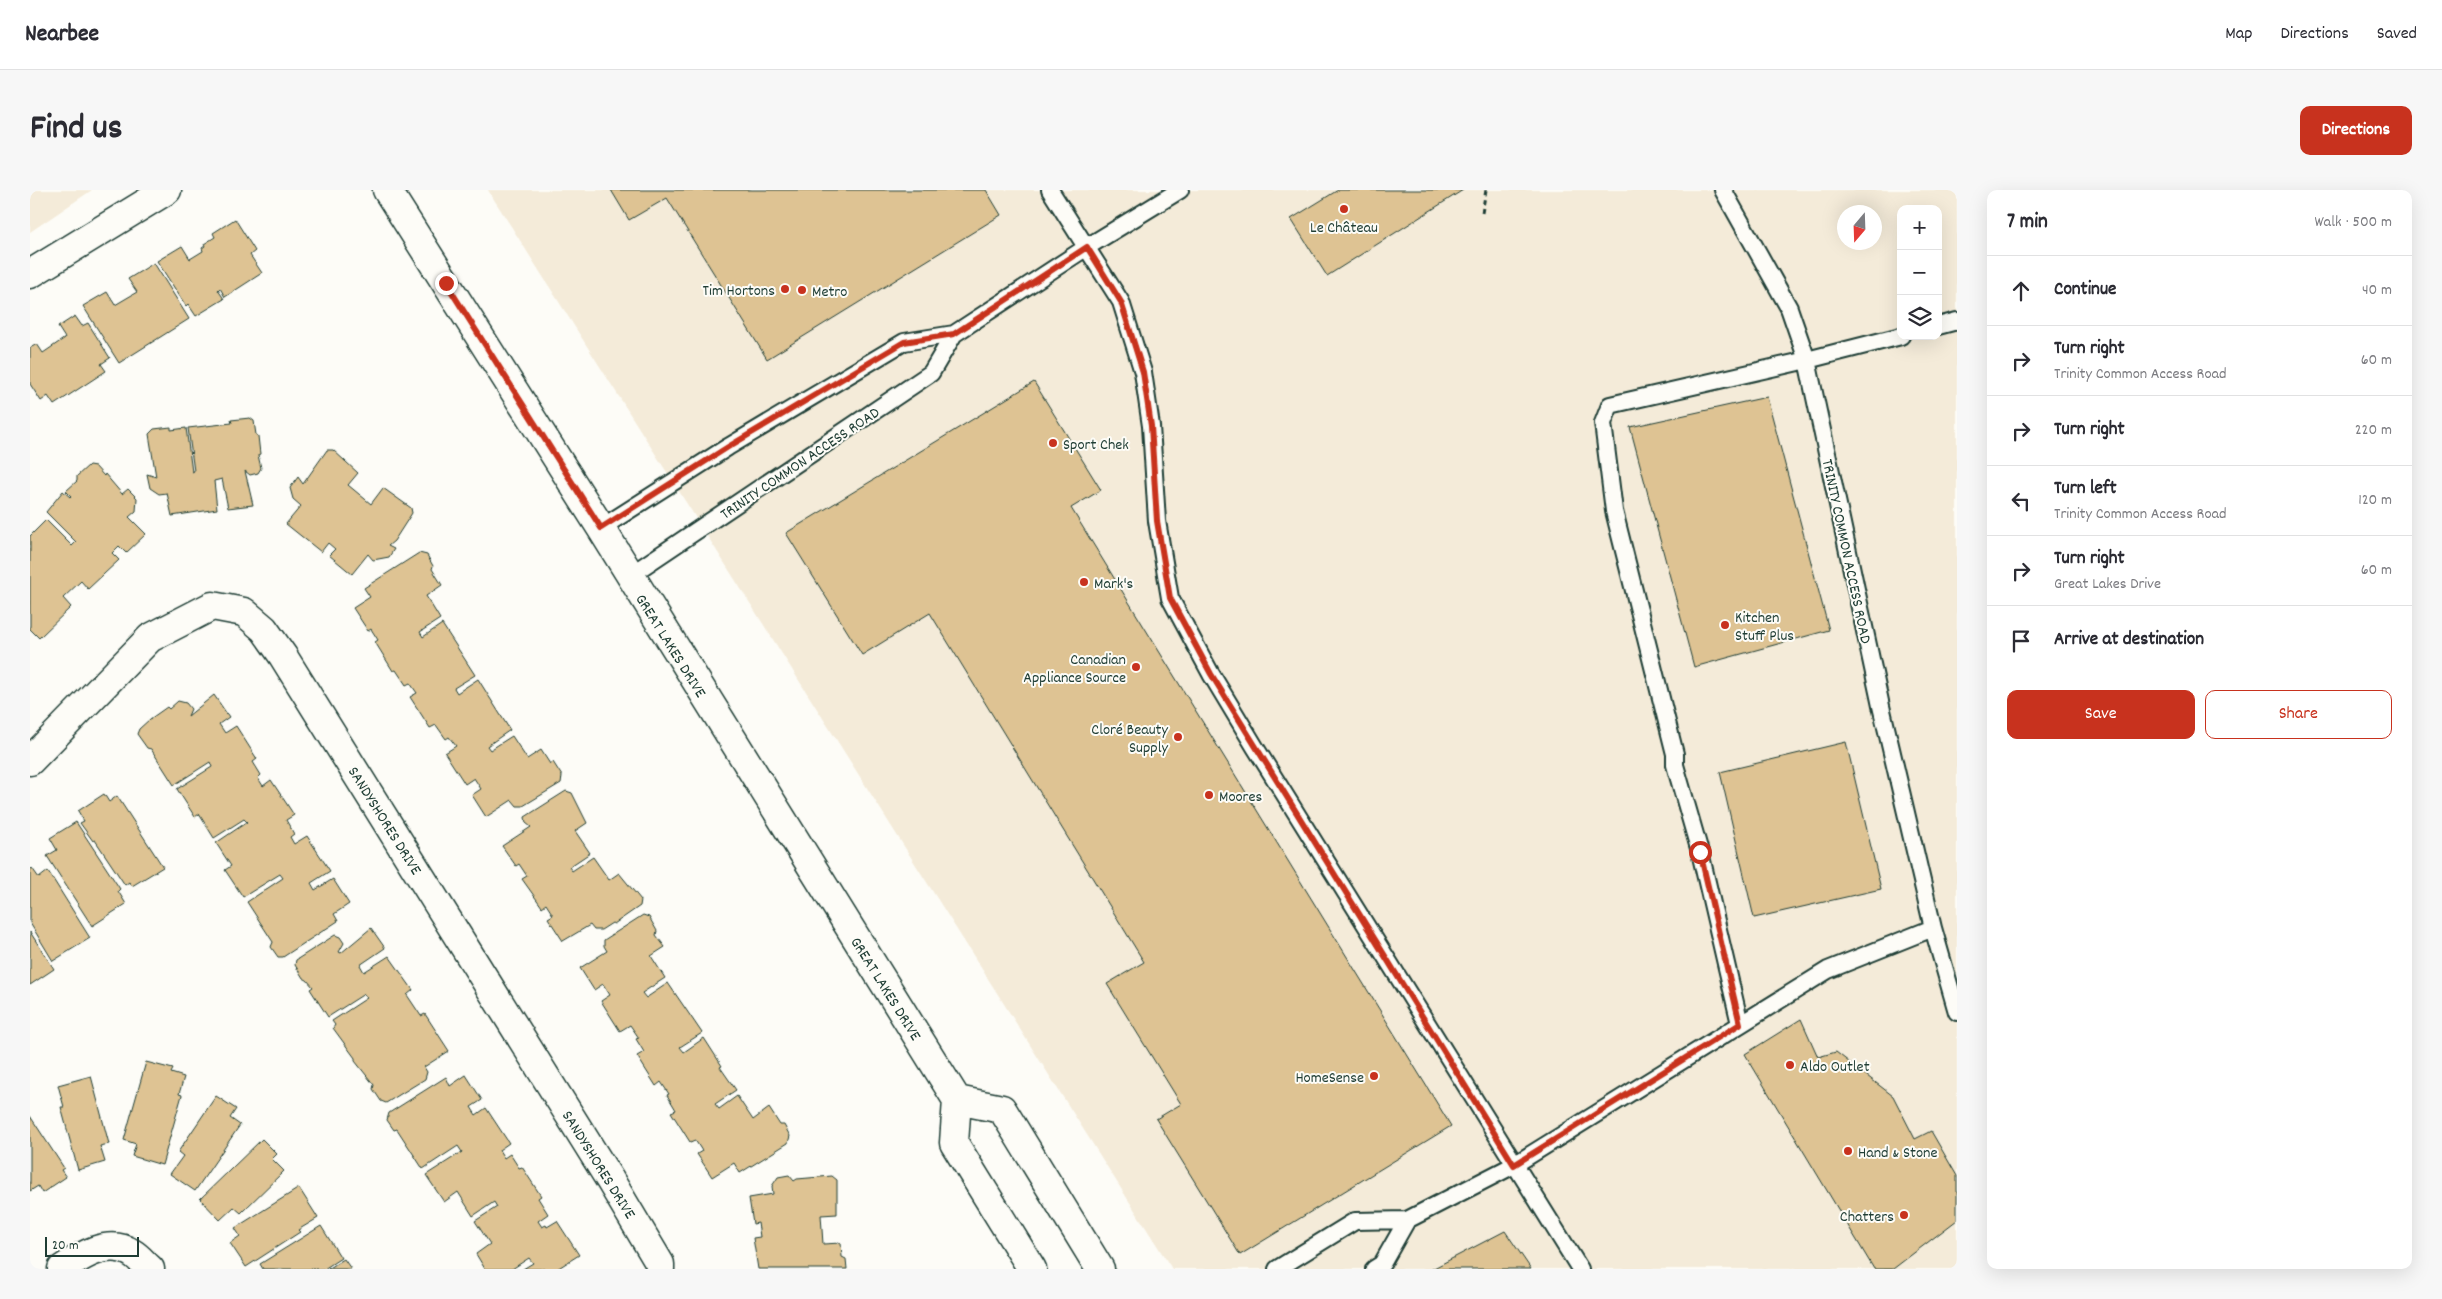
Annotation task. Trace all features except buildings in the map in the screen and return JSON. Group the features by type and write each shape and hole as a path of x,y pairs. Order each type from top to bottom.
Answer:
{"street":[{"path":"30,274 166,190"},
{"name":"GREAT LAKES DRIVE","path":"387,190 601,528 629,576 957,1100"},
{"name":"SANDYSHORES DRIVE","path":"30,761 150,638 212,606 244,612 264,629 284,656 615,1188 660,1264 660,1269"},
{"path":"1032,1269 954,1143 957,1100 1002,1109 1100,1269"},
{"path":"62,1269 88,1252 105,1248 120,1248 133,1253 150,1269"}],"lane":[{"path":"1050,190 1121,302 1143,372 1151,426 1157,521 1170,598 1216,682 1580,1269"},
{"name":"TRINITY COMMON ACCESS ROAD","path":"601,528 728,447 904,342 954,334 1087,247 1180,190"},
{"name":"TRINITY COMMON ACCESS ROAD","path":"1723,190 1789,308 1807,360 1879,696 1933,928 1957,1012"},
{"path":"1942,325 1957,322"},
{"name":"TRINITY COMMON ACCESS ROAD","path":"629,576 931,373 954,334"},
{"path":"1740,1024 1714,909 1675,765 1675,754 1614,511 1603,423 1610,405 1807,360 1897,337"},
{"path":"1276,1269 1355,1221 1407,1220 1514,1165 1828,970 1933,928"},
{"path":"1374,1269 1382,1264 1407,1220"}],"path":[{"path":"1482,212 1486,190"}],"shaded area":[{"path":"30,190 92,190 30,232"},
{"path":"488,190 1957,190 1957,1269 1172,1269"}],"place":[{"name":"Le Château","path":"1344,209"},
{"name":"Tim Hortons","path":"785,289"},
{"name":"Metro","path":"802,290"},
{"name":"Sport Chek","path":"1053,443"},
{"name":"Mark's","path":"1084,582"},
{"name":"Kitchen Stuff Plus","path":"1725,625"},
{"name":"Canadian Appliance Source","path":"1136,667"},
{"name":"Cloré Beauty Supply","path":"1178,737"},
{"name":"Moores","path":"1209,795"},
{"name":"Aldo Outlet","path":"1790,1065"},
{"name":"HomeSense","path":"1374,1076"},
{"name":"Hand & Stone","path":"1848,1151"},
{"name":"Chatters","path":"1904,1215"}],"route":[{"path":"446,283 601,528 728,447 904,342 954,334 1087,247 1121,302 1143,372 1151,426 1157,521 1170,598 1211,674 1255,747 1514,1165 1740,1024 1700,852"}]}
